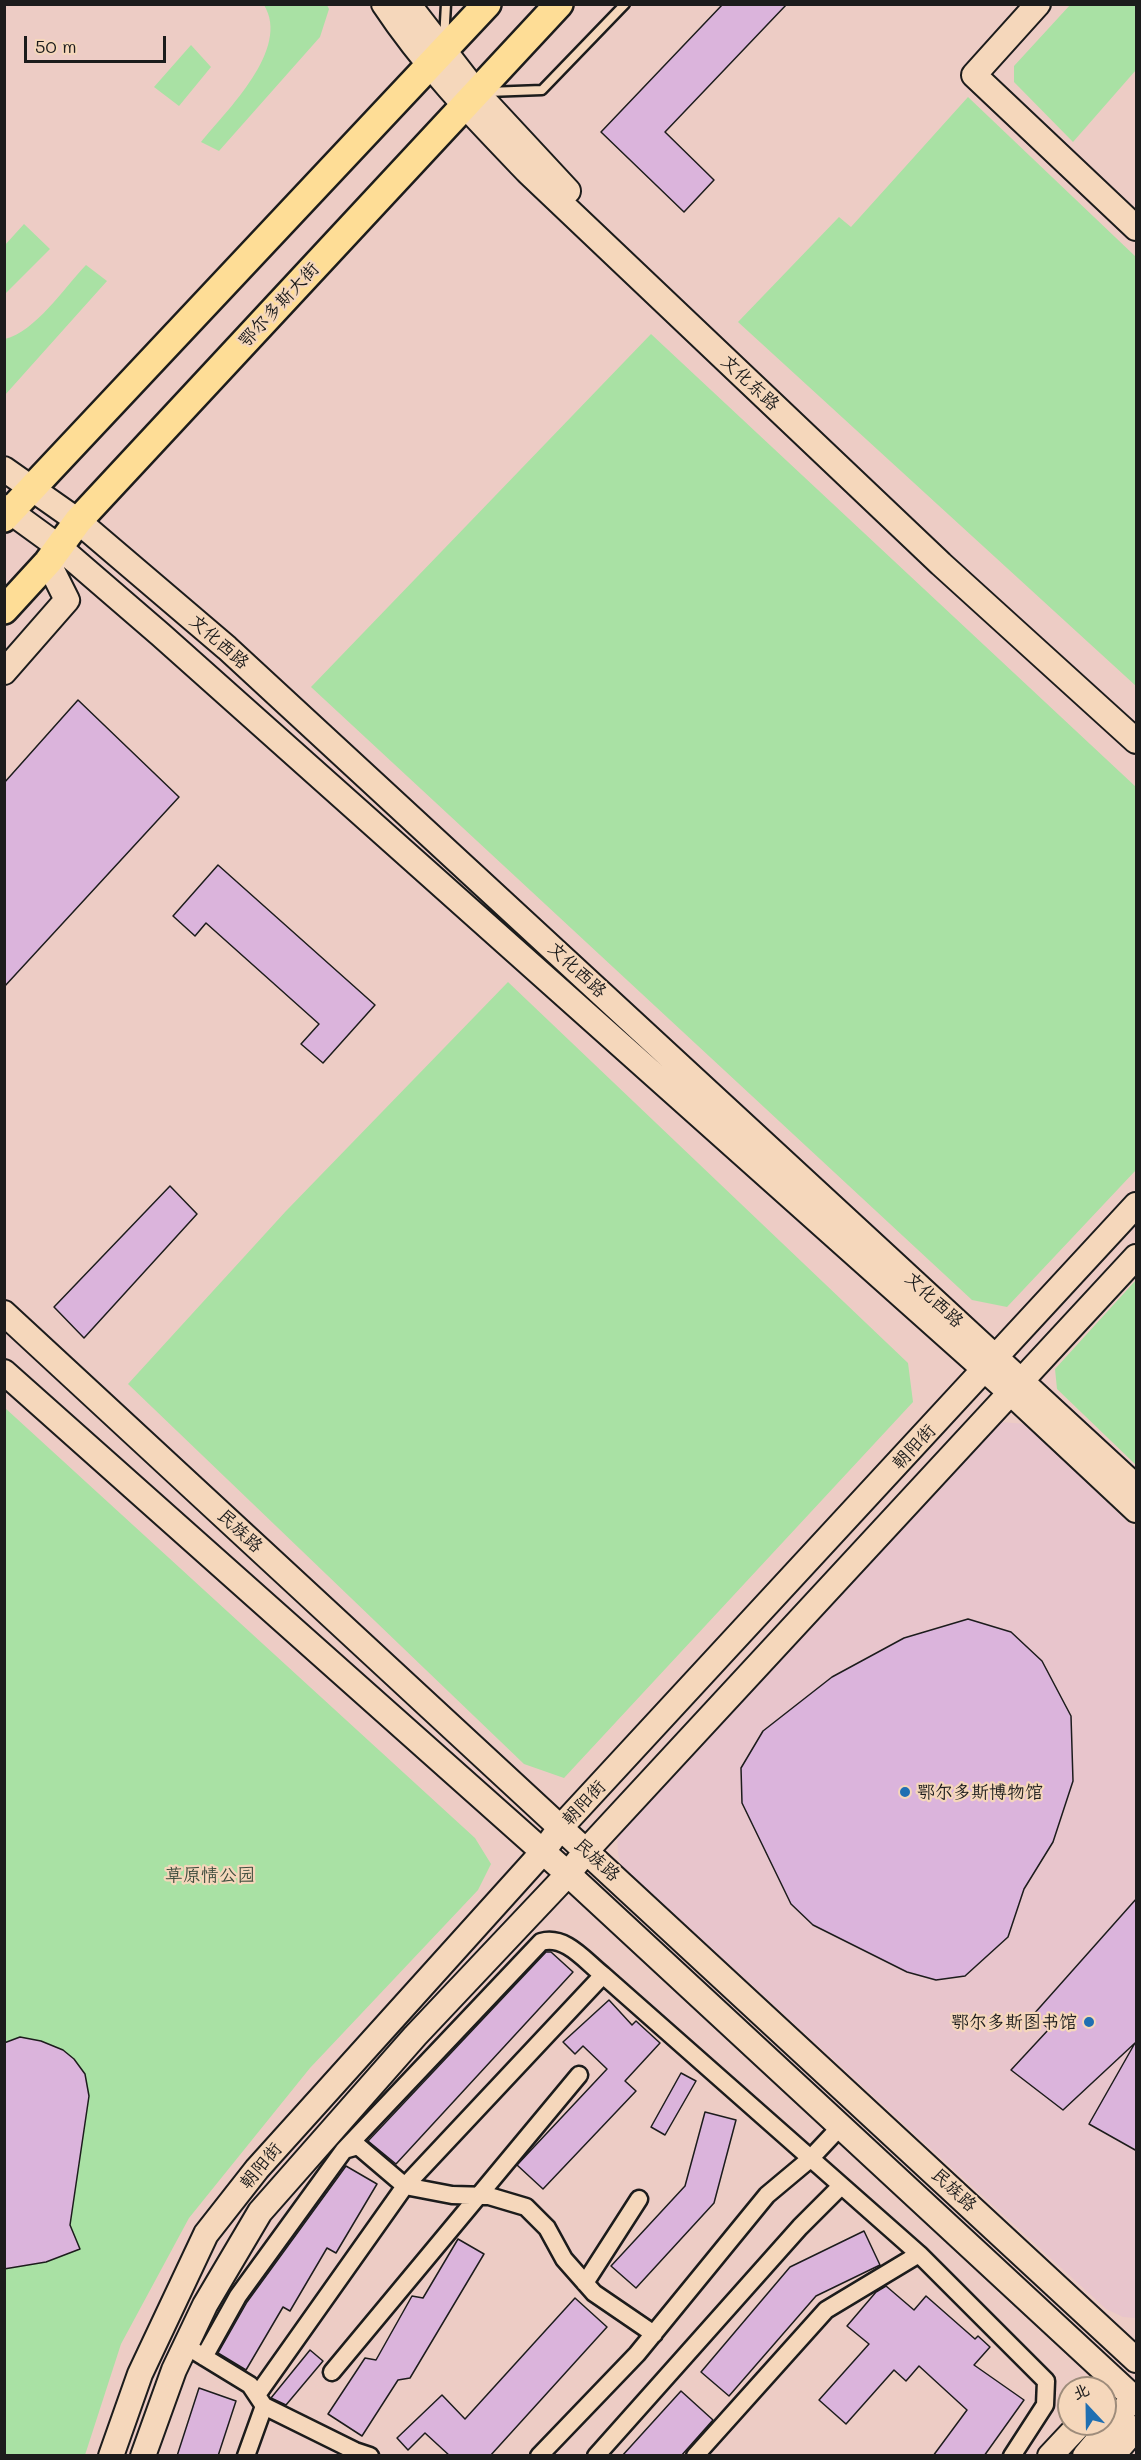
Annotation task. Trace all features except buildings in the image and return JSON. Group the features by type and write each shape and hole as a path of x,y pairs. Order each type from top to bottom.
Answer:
{"main road":[{"path":"6,512 32,489 487,4"},
{"name":"鄂尔多斯大街","path":"4,610 54,555 78,521 559,4"}],"street":[{"name":"文化东路","path":"384,4 437,57 536,180 933,556 1137,741"},
{"name":"文化东路","path":"408,4 437,57"},
{"path":"1038,4 974,75 1137,228"},
{"name":"文化东路","path":"471,99 951,552 1137,720"},
{"name":"文化西路","path":"4,469 78,521 227,648 1017,1388 1137,1510"},
{"name":"文化西路","path":"6,512 991,1364"},
{"path":"4,672 67,600 54,555"},
{"name":"朝阳街","path":"111,2456 140,2374 206,2234 257,2169 542,1853 560,1828 1137,1205"},
{"name":"朝阳街","path":"143,2456 174,2370 195,2351 205,2305 260,2212 415,2036 568,1874 587,1850 1137,1257"},
{"name":"民族路","path":"4,1313 1137,2360"},
{"name":"民族路","path":"4,1372 568,1874 841,2126 1126,2395"},
{"name":"文化西路","path":"1017,1388 1137,1486"},
{"path":"370,2456 355,2451 260,2401 250,2385 195,2351 344,2150 541,1941 550,1939 563,1942 603,1976 919,2254 1046,2381 1045,2405 1012,2456"},
{"path":"246,2456 260,2401 405,2186 603,1976"},
{"path":"333,2372 579,2075"},
{"path":"539,2456 654,2334 767,2195 810,2159 841,2126"},
{"path":"344,2150 358,2146 405,2186 452,2196 478,2196 526,2207 547,2228 564,2259 594,2293 654,2334"},
{"path":"596,2456 800,2227 841,2186"},
{"path":"585,2283 639,2199"},
{"path":"694,2456 826,2310 919,2254"},
{"path":"1085,2456 1126,2395 1137,2360"},
{"path":"1113,2456 1137,2428"},
{"path":"1050,2456 1069,2436"}],"lane":[{"path":"437,57 446,4"},
{"path":"471,99 542,90 625,4"}],"shaded area":[{"path":"1001,1422 1025,1424 1136,1530 1136,2318 1123,2317 1106,2309 621,1865 618,1853 617,1830"}],"green space":[{"path":"264,5 327,5 329,9 320,37 219,151 201,142 239,96 263,59 269,40 270,22"},
{"path":"1070,5 1136,5 1136,70 1073,142 1014,82 1014,66"},
{"path":"191,45 211,67 179,106 154,87"},
{"path":"968,97 1136,257 1136,686 738,322 839,217 851,227"},
{"path":"24,224 50,249 5,294 5,245"},
{"path":"86,265 107,281 5,395 5,339 16,335 38,319"},
{"path":"651,334 1136,787 1136,1170 1007,1307 972,1300 311,687"},
{"path":"508,982 908,1363 913,1402 564,1778 524,1764 128,1384 286,1211"},
{"path":"1136,1280 1136,1465 1057,1389 1055,1369"},
{"name":"草原情公园","path":"4,1407 475,1838 491,1864 478,1890 310,2068 189,2218 121,2344 85,2455 5,2455"}],"place":[{"name":"鄂尔多斯博物馆","path":"905,1792"},
{"name":"鄂尔多斯图书馆","path":"1089,2022"}]}
